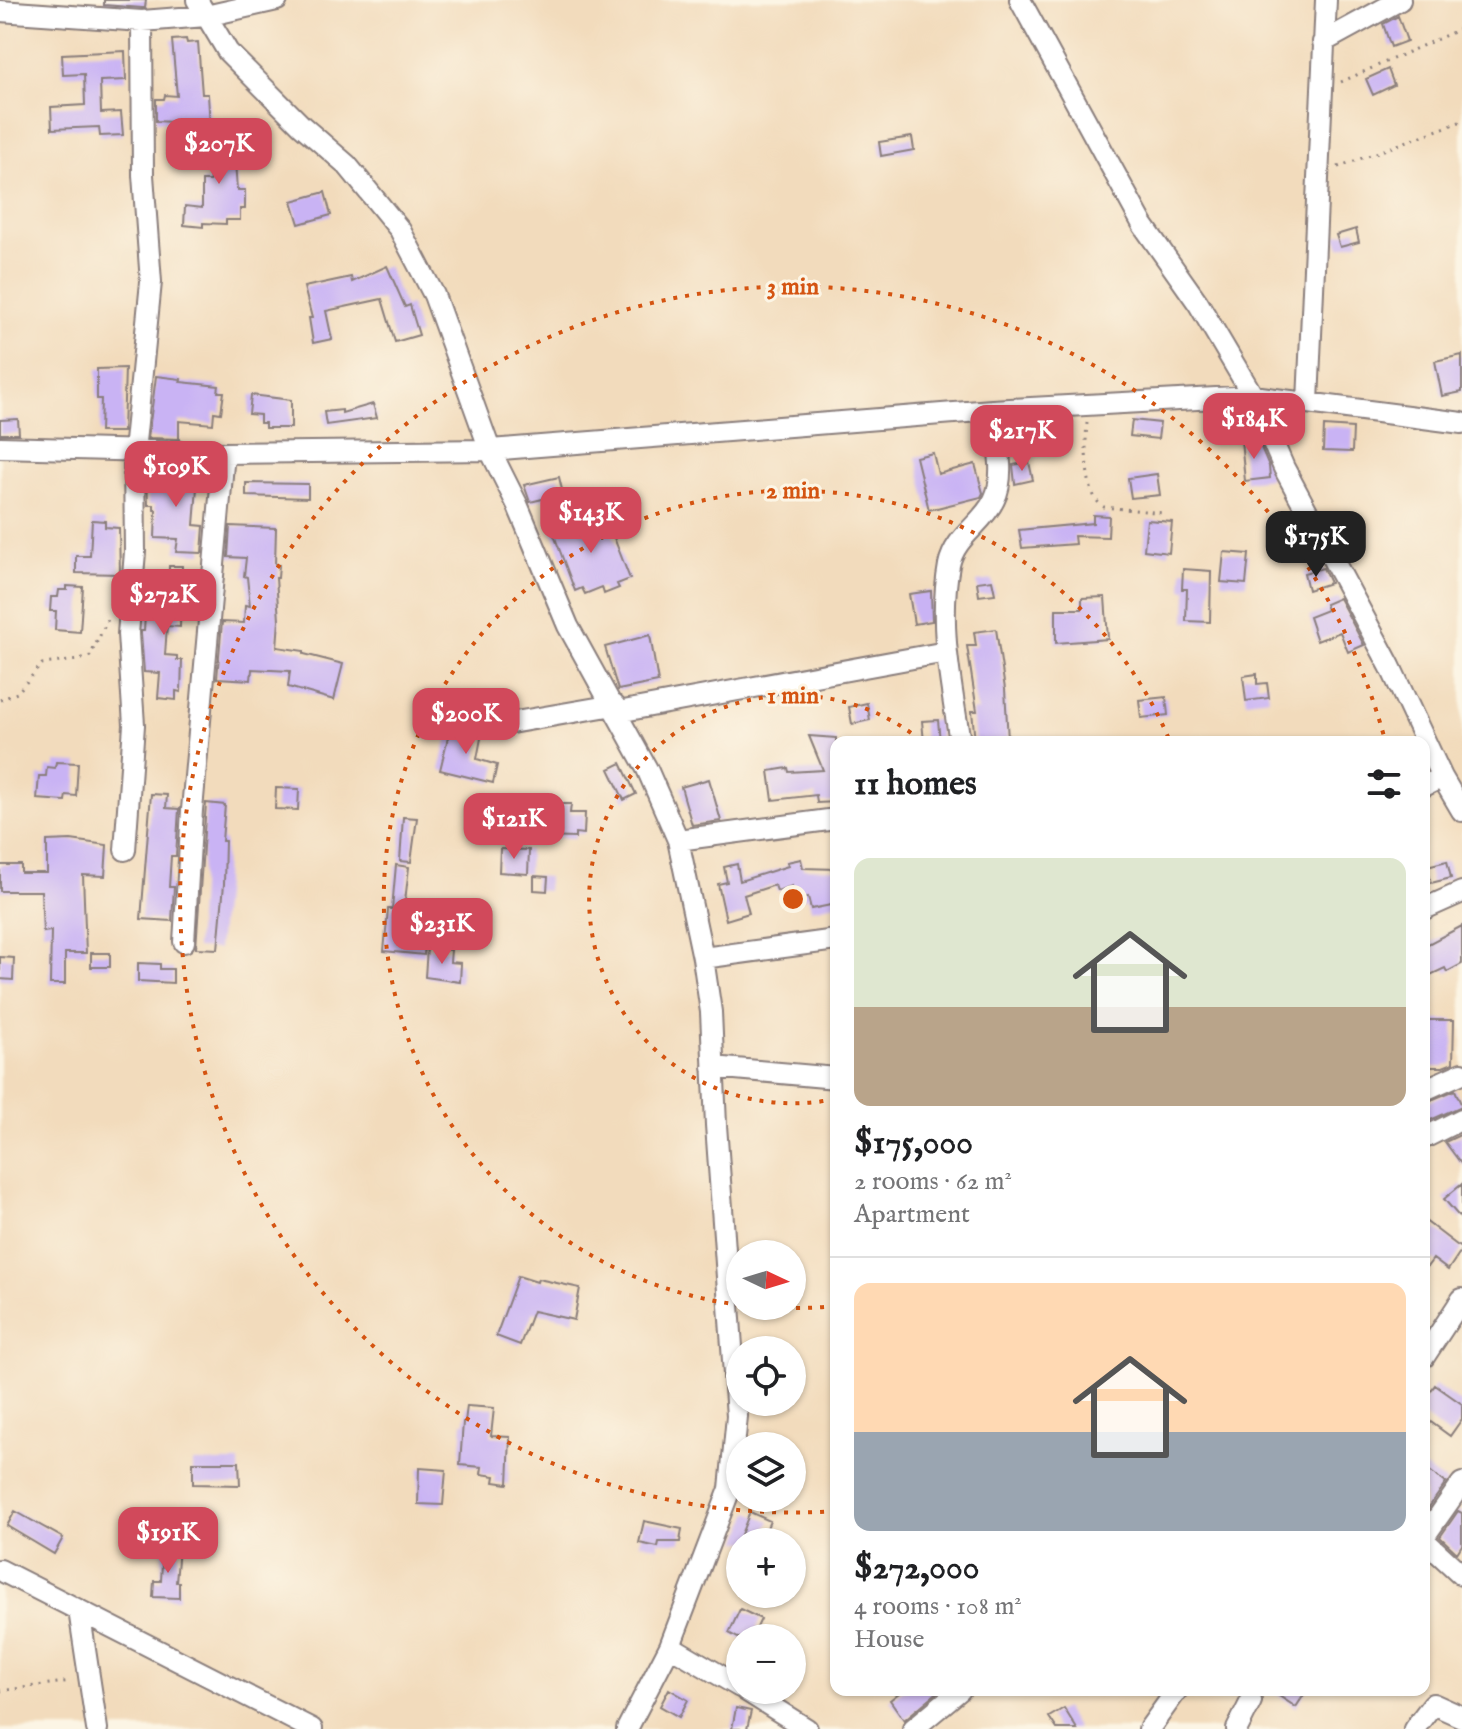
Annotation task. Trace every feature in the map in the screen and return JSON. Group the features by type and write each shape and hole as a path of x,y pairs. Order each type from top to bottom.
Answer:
{"street":[{"path":"0,11 142,21 202,8 277,0"},
{"path":"1020,0 1143,225 1198,303 1253,396 1284,468 1390,666 1416,736"},
{"path":"1308,402 1326,0"},
{"path":"1323,42 1400,0"},
{"path":"202,8 228,52 302,126 347,165 400,230 434,295 490,450 517,504 568,626 616,708 678,840 711,1012 737,1416 730,1489 670,1646 627,1729"},
{"path":"125,850 134,725 128,634 135,552 134,452 151,282 143,189 142,21"},
{"path":"0,447 224,453 490,450 992,410 1253,396 1462,423"},
{"path":"959,736 946,652 945,604 953,552 994,501 999,483 992,410"},
{"path":"184,942 192,810 224,453"},
{"path":"493,726 946,652"},
{"path":"1433,781 1462,811"},
{"path":"678,840 830,820"},
{"path":"1430,906 1462,892"},
{"path":"703,958 830,941"},
{"path":"713,1067 830,1077"},
{"path":"1430,1087 1462,1073"},
{"path":"1430,1135 1462,1119"},
{"path":"1430,1348 1462,1299"},
{"path":"1430,1530 1462,1483"},
{"path":"1430,1545 1462,1575"},
{"path":"0,1570 312,1729"},
{"path":"79,1610 97,1729"},
{"path":"670,1646 726,1679"},
{"path":"913,1729 953,1696"},
{"path":"1149,1729 1173,1696"},
{"path":"1237,1729 1251,1701"},
{"path":"766,1704 807,1729"},
{"path":"1414,1729 1433,1704 1462,1717"}],"path":[{"path":"1321,92 1462,28"},
{"path":"1317,175 1462,121"},
{"path":"1089,404 1085,438 1091,493 1095,503 1116,509 1164,513"},
{"path":"0,700 17,693 42,664 90,656 114,607"},
{"path":"0,1691 91,1678"}],"building":[{"path":"104,0 146,0 145,8 142,8 104,5"},
{"path":"1398,16 1407,41 1391,47 1383,24"},
{"path":"186,39 187,43 198,42 202,94 208,94 210,128 190,129 190,123 156,121 156,99 164,99 165,95 177,96 172,40"},
{"path":"125,51 126,80 100,81 101,113 121,112 123,135 100,136 99,127 52,129 51,107 85,105 84,74 63,75 62,54"},
{"path":"1388,69 1394,85 1373,95 1366,79"},
{"path":"233,133 237,190 245,190 245,209 240,209 240,220 226,220 226,224 203,223 203,227 184,225 185,206 202,208 202,181 210,181 207,134"},
{"path":"912,137 914,150 881,156 879,142"},
{"path":"325,192 331,215 299,224 292,201"},
{"path":"1356,229 1359,242 1340,247 1336,235"},
{"path":"387,266 405,307 410,305 419,335 395,342 382,299 326,311 332,339 313,343 309,318 312,318 304,287 351,277 352,282"},
{"path":"1462,355 1462,392 1442,396 1435,361"},
{"path":"125,368 123,432 100,432 101,399 97,399 97,369"},
{"path":"156,376 219,386 218,392 224,392 221,413 214,412 213,424 179,421 179,439 148,438"},
{"path":"251,395 291,400 291,428 265,428 265,423 260,423 260,415 249,414"},
{"path":"373,404 377,418 326,425 324,412 342,410 342,413"},
{"path":"18,419 19,434 0,434 0,420"},
{"path":"1132,420 1160,423 1158,439 1130,436"},
{"path":"1324,426 1353,428 1352,452 1323,451"},
{"path":"1257,438 1269,466 1270,478 1245,481 1241,440"},
{"path":"933,453 938,474 975,464 983,493 981,497 929,510 916,457"},
{"path":"1029,462 1033,480 1015,484 1013,465"},
{"path":"147,471 198,475 194,525 204,526 202,553 176,552 178,539 155,538 156,510 154,505 148,505"},
{"path":"1157,474 1160,495 1131,498 1128,478"},
{"path":"559,477 563,494 530,502 524,485"},
{"path":"246,483 308,484 308,498 246,496"},
{"path":"1093,515 1109,516 1108,537 1074,536 1075,544 1022,548 1019,530 1093,523"},
{"path":"585,517 587,523 602,517 605,526 609,525 630,579 604,594 602,587 585,594 582,588 575,591 551,527"},
{"path":"92,520 105,521 105,527 119,528 120,574 76,573 76,556 90,556"},
{"path":"1147,520 1172,522 1169,553 1144,550"},
{"path":"230,526 276,528 275,564 279,565 276,578 277,647 304,651 304,654 343,664 334,700 288,687 290,671 252,669 251,680 217,678 222,622 244,623 245,605 250,606 247,577 244,576 246,558 228,557"},
{"path":"1224,552 1249,554 1246,584 1221,582"},
{"path":"169,566 182,566 180,627 167,626 165,655 177,656 177,660 182,660 181,692 176,691 176,700 158,698 160,673 144,672 141,634 144,631 146,600 168,601"},
{"path":"1323,568 1330,583 1308,590 1304,573"},
{"path":"1183,569 1211,571 1210,622 1186,621 1187,589 1182,589"},
{"path":"992,580 995,594 979,596 977,582"},
{"path":"67,586 83,587 80,632 55,630 56,611 50,611 51,597 58,597 59,590 67,590"},
{"path":"931,591 932,621 914,624 909,594"},
{"path":"1105,597 1108,639 1056,643 1056,609 1082,609 1082,598"},
{"path":"1339,598 1364,645 1348,652 1340,632 1317,641 1309,617 1327,610 1325,604"},
{"path":"996,629 1008,736 974,736 972,711 977,711 967,646 976,646 974,632"},
{"path":"650,635 658,682 618,690 605,647"},
{"path":"1257,674 1257,684 1267,683 1269,698 1246,701 1243,676"},
{"path":"1166,697 1168,715 1141,718 1139,700"},
{"path":"867,703 870,720 852,724 849,707"},
{"path":"938,720 939,736 923,736 922,721"},
{"path":"451,725 482,733 477,759 497,765 493,783 440,770"},
{"path":"809,736 830,738 830,802 817,803 816,795 773,800 769,771 788,768 789,772 823,770"},
{"path":"56,762 78,763 76,796 66,795 65,801 37,799 39,776 46,776 47,767 55,768"},
{"path":"621,763 636,794 624,800 609,769"},
{"path":"709,779 721,821 692,825 681,787"},
{"path":"276,788 299,789 298,810 275,809"},
{"path":"151,794 167,795 166,808 179,809 176,856 171,856 169,887 174,887 172,921 141,919"},
{"path":"206,803 225,805 222,841 225,841 224,884 218,949 196,948"},
{"path":"554,804 571,804 570,813 585,813 584,834 575,833 575,838 544,837 545,813 554,813"},
{"path":"403,817 417,818 411,862 400,861"},
{"path":"71,840 107,845 105,876 83,875 86,953 65,953 65,984 50,984 51,931 43,932 41,891 0,891 0,865 21,865 21,873 47,873 47,841"},
{"path":"500,849 529,850 528,874 499,872"},
{"path":"801,859 803,868 830,869 830,905 811,909 808,897 795,900 792,886 777,891 775,885 744,895 749,913 726,920 718,884 727,882 724,867 737,864 740,881 788,866 787,862"},
{"path":"1447,861 1451,878 1431,883 1430,865"},
{"path":"396,865 409,867 404,910 427,912 424,955 384,951"},
{"path":"534,876 548,877 547,891 534,890"},
{"path":"1462,926 1462,964 1447,972 1445,968 1430,975 1430,943"},
{"path":"427,948 451,950 450,962 461,963 460,982 425,977"},
{"path":"91,953 110,953 110,967 91,967"},
{"path":"0,957 14,958 13,980 0,979"},
{"path":"138,963 160,964 160,969 173,969 173,983 138,981"},
{"path":"1430,1020 1454,1020 1453,1063 1430,1067"},
{"path":"1455,1090 1462,1106 1430,1120 1430,1100"},
{"path":"1462,1134 1462,1165 1445,1142"},
{"path":"1462,1184 1462,1220 1444,1199"},
{"path":"1430,1225 1462,1249 1448,1270 1433,1259 1430,1263"},
{"path":"518,1276 580,1288 574,1320 533,1311 520,1345 496,1336"},
{"path":"1435,1385 1462,1404 1462,1419 1450,1436 1430,1421 1430,1392"},
{"path":"467,1406 494,1408 491,1436 510,1437 508,1484 494,1482 495,1476 481,1474 482,1467 460,1465"},
{"path":"193,1462 239,1462 240,1485 193,1484"},
{"path":"419,1468 446,1470 443,1505 418,1504"},
{"path":"1430,1471 1446,1483 1430,1506"},
{"path":"15,1511 63,1538 54,1554 7,1526"},
{"path":"1458,1511 1462,1513 1462,1545 1457,1553 1440,1537"},
{"path":"750,1512 770,1521 767,1528 744,1528"},
{"path":"644,1521 682,1529 680,1542 659,1542 658,1547 639,1543"},
{"path":"163,1546 179,1548 176,1582 179,1582 179,1598 153,1597 154,1581 161,1581"},
{"path":"740,1609 761,1619 759,1624 733,1624"},
{"path":"669,1689 688,1700 679,1717 660,1706"},
{"path":"895,1696 933,1696 904,1720 890,1700"},
{"path":"1279,1696 1303,1696 1296,1707"},
{"path":"736,1708 751,1711 747,1729 732,1729"},
{"path":"1064,1708 1077,1729 1057,1729 1049,1717"}]}
